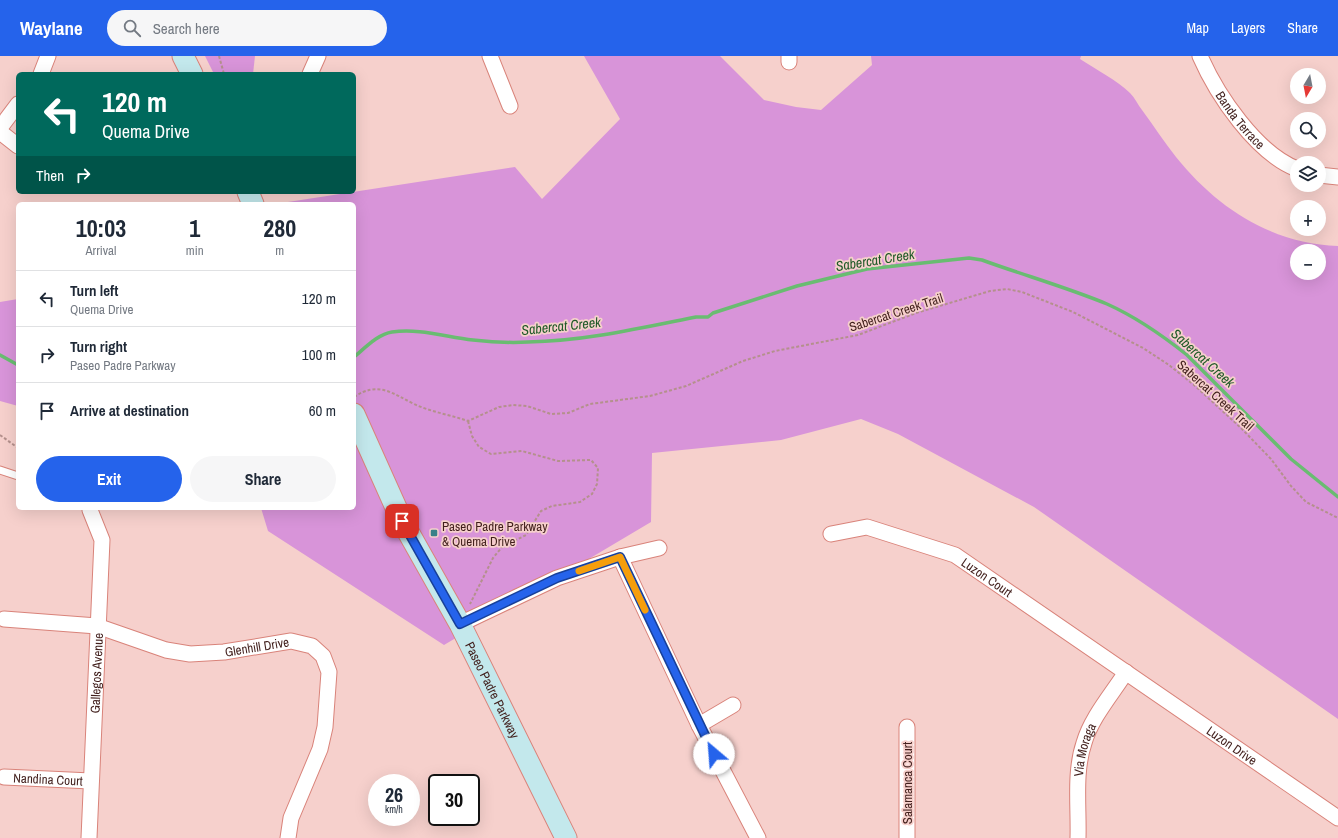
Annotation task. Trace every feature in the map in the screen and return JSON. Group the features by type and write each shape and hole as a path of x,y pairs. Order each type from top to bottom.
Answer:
{"main road":[{"path":"183,56 191,72"},
{"name":"Paseo Padre Parkway","path":"356,418 402,521 460,624 566,838"}],"street":[{"path":"42,72 48,56"},
{"path":"311,72 319,56"},
{"path":"316,72 319,56"},
{"path":"490,56 510,106"},
{"name":"Banda Terrace","path":"1200,56 1208,75 1241,122 1266,149 1290,166"},
{"path":"0,128 16,107"},
{"path":"0,132 16,144"},
{"path":"1326,176 1338,177"},
{"name":"Gallegos Avenue","path":"89,510 102,540 97,626 89,838"},
{"name":"Luzon Court","path":"831,534 867,527 955,555 1126,672"},
{"path":"460,624 557,578 620,557 659,548"},
{"path":"620,557 699,725 758,838"},
{"name":"Glenhill Drive","path":"4,620 97,626 166,650 190,654 224,652 291,641 312,646 323,656 329,672 326,727 320,749 291,818 288,838"},
{"name":"Luzon Drive","path":"1126,672 1338,818"},
{"name":"Via Moraga","path":"1078,838 1079,769 1083,744 1090,728 1126,672"},
{"path":"699,725 733,705"},
{"name":"Salamanca Court","path":"907,727 907,838"},
{"name":"Nandina Court","path":"4,777 91,782"}],"lane":[{"path":"0,470 16,475"}],"path":[{"path":"219,56 223,72"},
{"name":"Sabercat Creek Trail","path":"468,421 499,407 513,405 527,406 551,414 568,413 590,404 650,396 686,386 743,361 775,352 858,335 875,330 916,313 990,291 1007,289 1022,292 1073,312 1143,348 1169,365 1194,385 1241,428 1270,459 1291,486 1306,502 1338,518"},
{"path":"356,396 365,389 379,389 393,393 414,404 468,421 472,436 479,447 491,454 522,451 558,461 592,460 598,468 598,484 592,494 580,502 552,506 541,511 526,534 502,547 493,558 460,624"},
{"path":"0,435 16,447"}],"shaded area":[{"path":"205,56 255,56 253,72 213,72"},
{"path":"584,56 720,56 764,100 796,107 821,110 872,65 871,56 1081,56 1080,59 1130,93 1167,146 1209,192 1248,220 1291,238 1314,244 1290,244 1290,280 1326,280 1326,245 1338,246 1338,719 1034,507 898,434 861,419 781,440 652,453 651,522 444,645 268,531 262,510 356,510 356,202 288,202 340,194 356,194 356,192 515,167 542,199 620,119"},
{"path":"16,299 16,405 0,401 0,302"}],"waterway":[{"name":"Sabercat Creek","path":"356,355 382,335 402,331 422,332 494,342 549,341 592,337 696,317 708,317 713,313 797,286 867,269 969,258 982,260 1092,298 1118,309 1148,327 1187,355 1291,459 1338,497"},
{"name":"Sabercat Creek","path":"0,355 16,364"}],"slow traffic":[{"path":"579,571 620,557 645,610"}],"place":[{"name":"Paseo Padre Parkway & Quema Drive","path":"434,533"}],"route":[{"path":"402,521 460,624 557,578 620,557 714,754"}]}
